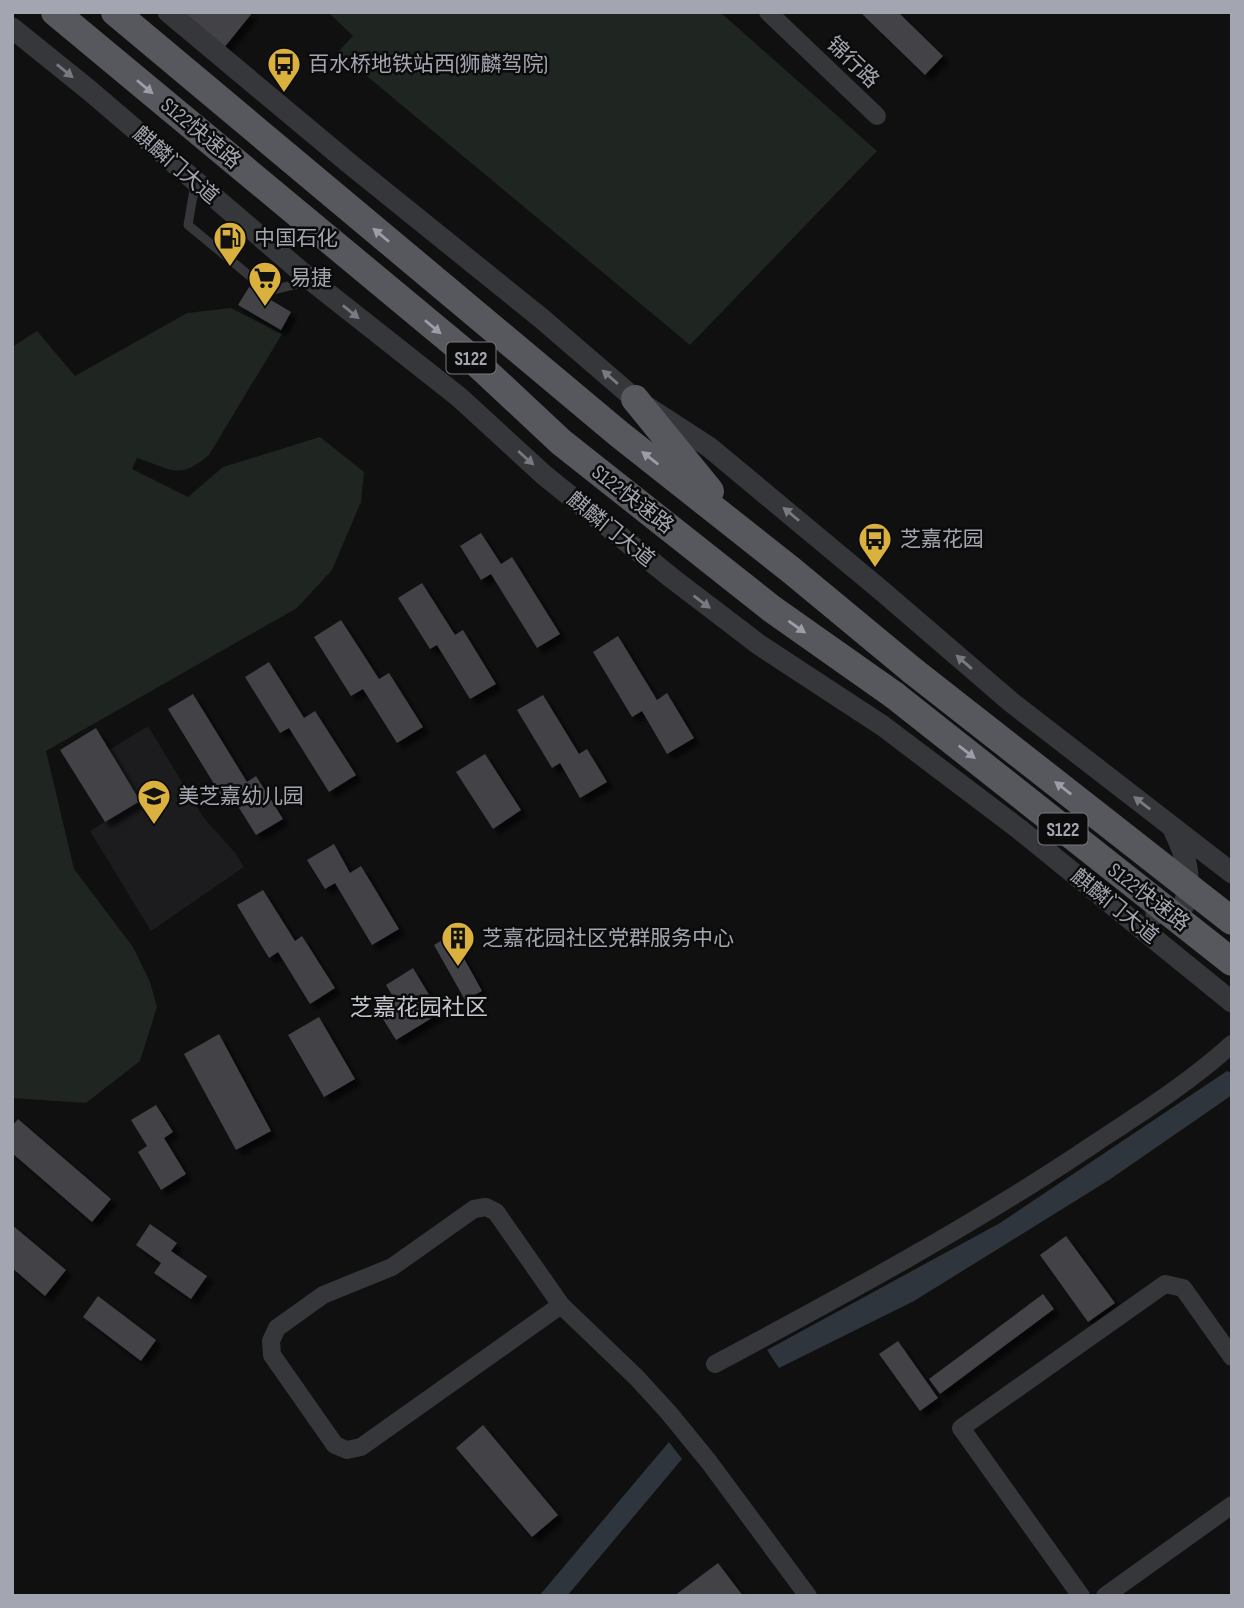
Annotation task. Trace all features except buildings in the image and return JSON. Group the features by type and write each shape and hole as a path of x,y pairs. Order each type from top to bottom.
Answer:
{"highway":[{"name":"S122快速路","path":"55,12 469,356 561,442 772,609 894,695 1232,962"},
{"name":"S122快速路","path":"115,12 608,425 913,671 1232,921"},
{"path":"635,399 745,534"}],"street":[{"path":"168,12 541,318 635,399 709,447 883,591 1011,702 1232,873"},
{"name":"锦行路","path":"768,12 877,116"},
{"name":"麒麟门大道","path":"12,28 89,90 312,281 459,397 544,475 673,579 758,645 883,726 1019,829 1226,997"},
{"path":"1111,903 1145,916 1175,910 1184,905 1187,895 1187,860 1171,826"},
{"path":"1226,997 1216,965 1224,936 1232,928"},
{"path":"715,1364 873,1280 1028,1188 1153,1104 1232,1044"},
{"path":"561,1305 361,1447 347,1450 335,1444 272,1354 271,1341 277,1328 323,1295 392,1267 474,1209 486,1207 496,1212 561,1305 636,1378 709,1462 808,1596"},
{"path":"1081,1596 961,1428 1165,1284 1183,1288 1232,1357"},
{"path":"1105,1596 1232,1506"}],"lane":[{"path":"195,183 188,225 268,291 312,281"}],"shaded area":[{"path":"328,12 720,12 877,151 690,345 338,52 353,36"},
{"path":"231,308 282,334 209,455 190,468 182,470 167,469 137,458 132,469 188,497 223,467 320,437 364,472 361,502 332,570 297,608 46,751 74,869 133,947 150,982 157,1007 140,1061 86,1103 12,1098 12,347 37,331 75,376 187,313"},
{"name":"美芝嘉幼儿园","path":"148,726 203,817 244,867 151,931 90,831 139,801 109,750"},
{"path":"1227,1071 1232,1073 1232,1095 1109,1180 914,1301 779,1368 767,1350 1000,1223"},
{"path":"669,1442 682,1459 567,1596 539,1596"}],"place":[{"name":"百水桥地铁站西(狮麟驾院)","path":"284,94"},
{"name":"中国石化","path":"230,268"},
{"name":"易捷","path":"265,308"},
{"name":"芝嘉花园","path":"875,569"},
{"name":"美芝嘉幼儿园","path":"154,826"},
{"name":"芝嘉花园社区党群服务中心","path":"458,968"}],"district":[{"name":"芝嘉花园社区","path":"419,1007"}]}
